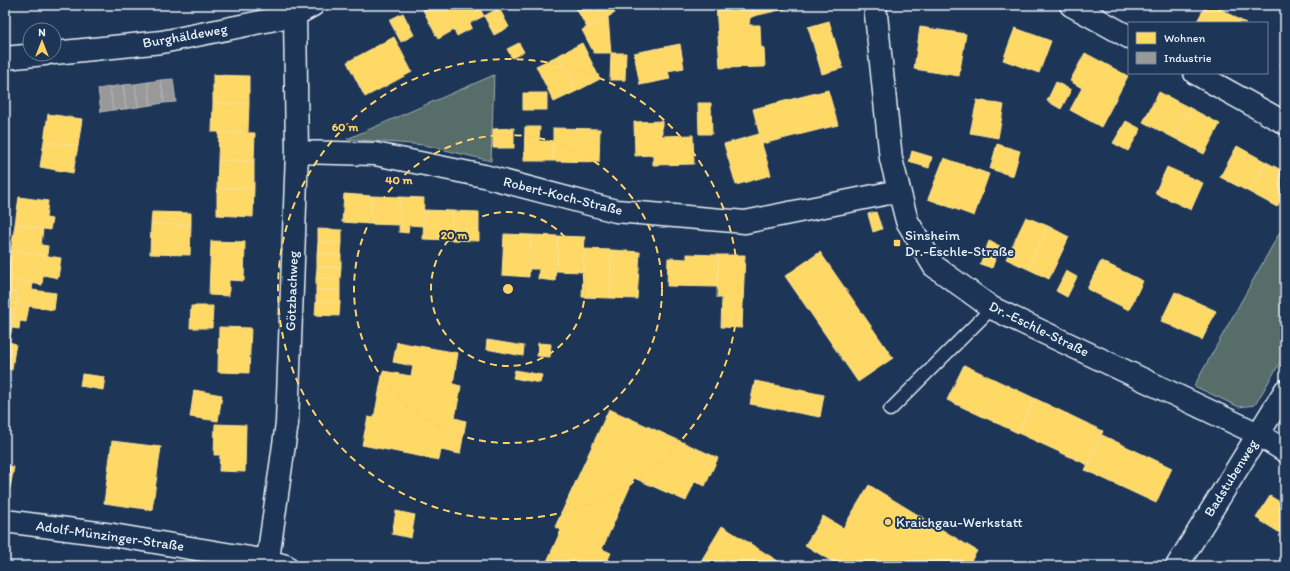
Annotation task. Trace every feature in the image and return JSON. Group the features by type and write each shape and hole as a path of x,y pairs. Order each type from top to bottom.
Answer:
{"street":[{"name":"Dr.-Eschle-Straße","path":"875,5 891,159 907,221 934,266 992,308 1258,434 1285,451"},
{"path":"1071,5 1128,36"},
{"name":"Burghäldeweg","path":"62,52 162,42 304,10"},
{"name":"Götzbachweg","path":"274,564 287,423 304,10"},
{"path":"5,58 22,56"},
{"path":"1197,74 1285,123"},
{"name":"Robert-Koch-Straße","path":"297,152 375,154 484,176 616,211 745,222 899,190"},
{"name":"Badstubenweg","path":"1177,566 1285,391"},
{"name":"Adolf-Münzinger-Straße","path":"5,521 113,535 274,564"}],"lane":[{"path":"890,410 992,308"}],"green space":[{"path":"494,75 491,161 424,145 347,139"},
{"path":"1285,223 1285,354 1255,405 1239,407 1194,386"}],"building: Wohnen":[{"path":"478,5 484,16 470,23 472,28 457,36 454,30 438,39 421,6"},
{"path":"582,5 611,5 615,13 587,28 576,8"},
{"path":"716,5 752,5 754,16 750,18 749,25 760,25 761,47 764,48 765,67 720,68"},
{"path":"752,5 802,5 754,16"},
{"path":"1206,5 1214,5 1238,19 1236,22 1197,22"},
{"path":"499,8 509,27 494,35 484,16"},
{"path":"403,13 414,35 401,42 389,20"},
{"path":"608,17 611,53 594,53 582,30"},
{"path":"1238,19 1244,22 1236,22"},
{"path":"829,21 843,68 822,74 808,27"},
{"path":"920,27 966,34 959,76 914,69"},
{"path":"1015,28 1051,41 1039,73 1003,60"},
{"path":"394,37 412,72 365,97 347,62"},
{"path":"519,43 524,52 512,58 507,49"},
{"path":"582,43 600,79 577,91 559,55"},
{"path":"680,44 684,68 668,71 670,79 640,85 634,53"},
{"path":"611,53 626,53 625,80 610,80"},
{"path":"1085,53 1128,76 1101,127 1070,110 1082,88 1070,81"},
{"path":"559,55 577,91 554,102 536,66"},
{"path":"1285,56 1285,69 1280,66"},
{"path":"213,75 249,76 249,104 213,103"},
{"path":"1056,82 1071,90 1061,109 1047,101"},
{"path":"828,90 838,125 762,144 753,109"},
{"path":"1159,92 1190,108 1174,138 1143,122"},
{"path":"523,93 547,93 547,110 523,110"},
{"path":"977,100 1004,105 998,138 970,133"},
{"path":"213,103 249,104 248,132 212,132"},
{"path":"698,103 711,103 712,134 699,134"},
{"path":"1190,108 1220,124 1204,154 1174,138"},
{"path":"48,114 82,119 78,146 44,141"},
{"path":"662,121 662,136 693,135 694,164 653,165 653,155 635,156 634,122"},
{"path":"1126,121 1141,129 1128,151 1113,143"},
{"path":"525,127 540,127 539,141 553,141 553,161 524,161"},
{"path":"514,128 514,148 493,148 493,129"},
{"path":"553,128 600,129 599,162 553,161"},
{"path":"219,132 255,133 254,161 218,160"},
{"path":"759,134 771,175 736,185 724,144"},
{"path":"44,141 78,146 73,173 40,167"},
{"path":"997,144 1020,151 1013,176 990,169"},
{"path":"1237,146 1266,162 1249,192 1220,177"},
{"path":"912,151 932,157 929,168 909,162"},
{"path":"944,158 989,174 974,216 928,199"},
{"path":"218,160 254,161 254,188 217,188"},
{"path":"1266,162 1285,172 1285,192 1277,207 1249,192"},
{"path":"1167,167 1203,183 1191,210 1155,193"},
{"path":"217,188 254,188 253,217 217,215"},
{"path":"344,194 372,196 370,224 342,222"},
{"path":"372,196 400,197 399,225 370,224"},
{"path":"19,197 48,201 46,218 52,219 50,230 15,224"},
{"path":"400,197 424,198 423,226 409,225 408,233 399,232"},
{"path":"424,210 452,211 451,240 423,239"},
{"path":"452,211 479,212 479,241 451,240"},
{"path":"152,212 191,213 191,225 151,224"},
{"path":"876,212 882,229 873,232 868,214"},
{"path":"1026,217 1048,226 1028,269 1006,259"},
{"path":"15,224 43,229 41,245 48,246 47,256 11,250"},
{"path":"151,224 191,225 190,255 150,254"},
{"path":"1048,226 1069,237 1049,279 1028,269"},
{"path":"318,229 342,230 342,243 318,242"},
{"path":"504,234 531,235 529,277 502,275"},
{"path":"531,235 558,236 555,281 538,279 539,269 530,269"},
{"path":"558,236 585,237 583,272 556,271"},
{"path":"211,241 245,242 244,281 229,280 229,296 209,295"},
{"path":"989,241 1000,246 992,268 980,264"},
{"path":"318,242 342,243 341,255 317,254"},
{"path":"584,249 612,250 610,298 582,297"},
{"path":"11,250 61,258 58,278 43,275 42,285 6,279"},
{"path":"612,250 640,252 637,299 610,298"},
{"path":"820,252 893,358 858,382 785,276"},
{"path":"317,254 341,255 341,267 317,267"},
{"path":"687,254 718,255 717,287 667,286 668,258 687,259"},
{"path":"718,255 745,255 742,328 721,327 722,298 717,298"},
{"path":"1101,261 1143,281 1129,310 1087,289"},
{"path":"317,267 341,267 340,279 316,278"},
{"path":"1066,271 1077,277 1067,297 1056,291"},
{"path":"316,278 340,279 340,290 316,290"},
{"path":"5,279 19,281 17,293 5,291"},
{"path":"19,281 33,283 32,290 56,293 54,310 16,304"},
{"path":"316,290 340,290 340,303 316,302"},
{"path":"5,291 17,293 16,304 5,302"},
{"path":"1175,292 1216,311 1202,340 1161,321"},
{"path":"5,302 16,304 14,316 5,314"},
{"path":"316,302 340,303 339,316 315,315"},
{"path":"16,304 29,306 26,322 20,321 19,329 12,328"},
{"path":"191,306 213,306 212,328 190,328"},
{"path":"5,314 14,316 12,328 5,326"},
{"path":"5,326 12,328 9,342 16,344 14,355 5,354"},
{"path":"219,327 251,328 249,373 218,372"},
{"path":"487,340 524,346 523,356 486,349"},
{"path":"397,342 458,353 453,384 461,386 455,418 466,421 460,454 441,450 439,460 362,445 368,417 374,418 383,371 411,376 413,366 393,362"},
{"path":"538,343 551,344 550,357 537,356"},
{"path":"5,354 14,355 12,370 8,369 6,381"},
{"path":"964,365 1034,398 1018,433 947,400"},
{"path":"515,370 542,375 540,383 513,378"},
{"path":"82,374 105,377 103,390 80,386"},
{"path":"755,381 824,395 820,417 750,404"},
{"path":"194,390 222,395 218,421 190,417"},
{"path":"1034,398 1103,431 1088,465 1018,433"},
{"path":"609,409 718,458 705,486 695,481 686,501 634,478 602,549 611,553 605,566 545,566 561,530 555,527"},
{"path":"215,424 246,425 245,472 219,471 220,455 214,455"},
{"path":"1102,435 1172,468 1156,503 1085,470"},
{"path":"112,441 161,447 152,510 104,503"},
{"path":"5,465 14,467 10,488 5,487"},
{"name":"Kraichgau-Werkstatt","path":"869,485 977,551 971,561 979,566 839,566 805,545 823,516 843,528"},
{"path":"1270,496 1285,505 1285,536 1256,518"},
{"path":"396,511 415,515 411,538 392,534"},
{"path":"722,526 786,566 698,566"},
{"path":"5,551 9,552 6,566 5,566"}],"building: Industrie":[{"path":"173,79 176,102 164,103 161,80"},
{"path":"161,80 164,103 151,105 148,82"},
{"path":"148,82 151,105 138,107 135,84"},
{"path":"135,84 138,107 126,109 123,85"},
{"path":"123,85 126,109 113,110 110,87"},
{"path":"110,87 113,110 101,112 98,89"}],"place":[{"name":"Sinsheim Dr.-Eschle-Straße","path":"897,243"},
{"name":"Kraichgau-Werkstatt","path":"888,522"}]}
